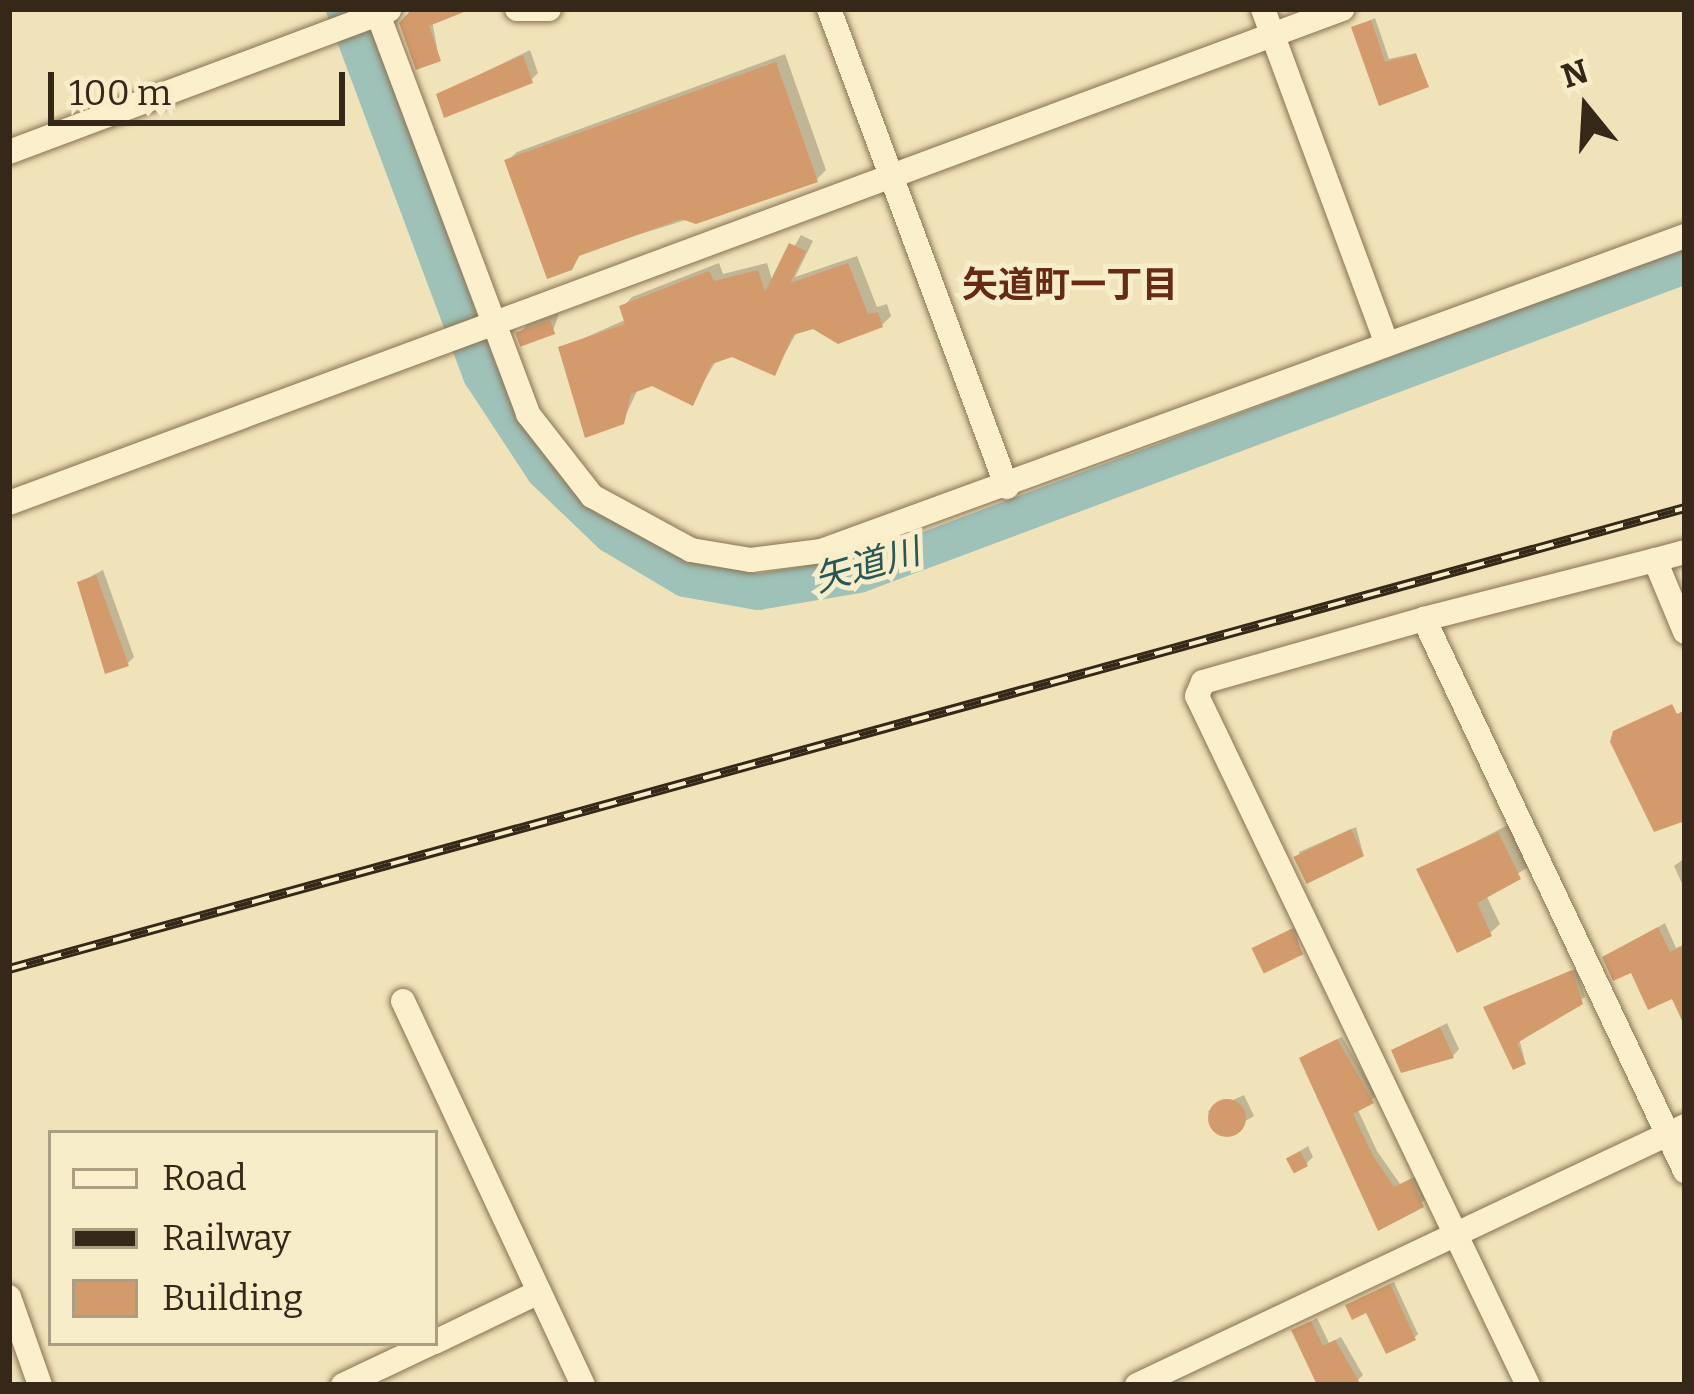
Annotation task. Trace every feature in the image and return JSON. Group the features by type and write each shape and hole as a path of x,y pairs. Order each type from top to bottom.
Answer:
{"street":[{"path":"517,9 549,9"},
{"path":"830,9 1007,487"},
{"path":"1263,9 1387,344"},
{"path":"9,503 1342,9"},
{"path":"9,152 379,13 488,327 528,414 592,496 691,550 751,560 821,551 1007,487 1685,236"},
{"path":"1528,1385 1197,696 1203,682 1685,552"},
{"path":"1655,560 1685,632"},
{"path":"1424,620 1676,1131 1685,1172"},
{"path":"403,1001 583,1385"},
{"path":"1138,1385 1676,1131"},
{"path":"438,1340 538,1292"},
{"path":"9,1297 40,1385"},
{"path":"344,1385 425,1346"}],"building":[{"path":"412,9 469,10 429,26 441,61 416,70 399,23"},
{"path":"1371,20 1385,62 1416,54 1429,87 1379,106 1351,27"},
{"path":"523,55 533,83 444,118 436,94"},
{"path":"776,62 818,182 696,224 681,219 579,256 572,270 547,279 504,160"},
{"path":"789,243 806,251 790,283 848,263 868,314 878,312 883,327 838,344 813,329 793,335 775,376 732,357 712,364 693,406 652,386 631,394 624,424 585,438 558,347 625,324 619,306 709,271 714,281 758,270 765,292"},
{"path":"550,320 555,334 520,347 515,333"},
{"path":"96,575 129,666 105,674 77,582"},
{"path":"1672,704 1677,714 1685,710 1685,821 1654,832 1610,742 1613,731"},
{"path":"1351,829 1364,856 1307,884 1293,857"},
{"path":"1498,832 1521,879 1477,903 1492,936 1457,953 1416,869"},
{"path":"1658,927 1670,952 1685,945 1685,1027 1672,999 1648,1010 1631,973 1613,981 1602,957"},
{"path":"1291,929 1303,954 1264,973 1251,948"},
{"path":"1572,970 1583,1004 1517,1043 1526,1064 1513,1070 1483,1007"},
{"path":"1440,1027 1454,1058 1401,1073 1391,1050"},
{"path":"1337,1039 1374,1103 1353,1114 1373,1156 1394,1187 1411,1179 1424,1207 1378,1231 1299,1058"},
{"path":"1227,1099 1240,1105 1246,1118 1240,1131 1227,1137 1214,1131 1208,1118 1214,1105"},
{"path":"1300,1151 1308,1166 1294,1174 1286,1159"},
{"path":"1390,1284 1416,1340 1386,1354 1366,1313 1352,1320 1345,1305"},
{"path":"1311,1321 1323,1346 1335,1340 1361,1385 1317,1385 1291,1330"}],"waterway":[{"name":"矢道川","path":"344,9 481,375 544,471 611,535 685,579 758,592 859,575 1685,266"}],"railway":[{"path":"9,969 1685,508"}],"district":[{"name":"矢道町一丁目","path":"1070,286"}]}
